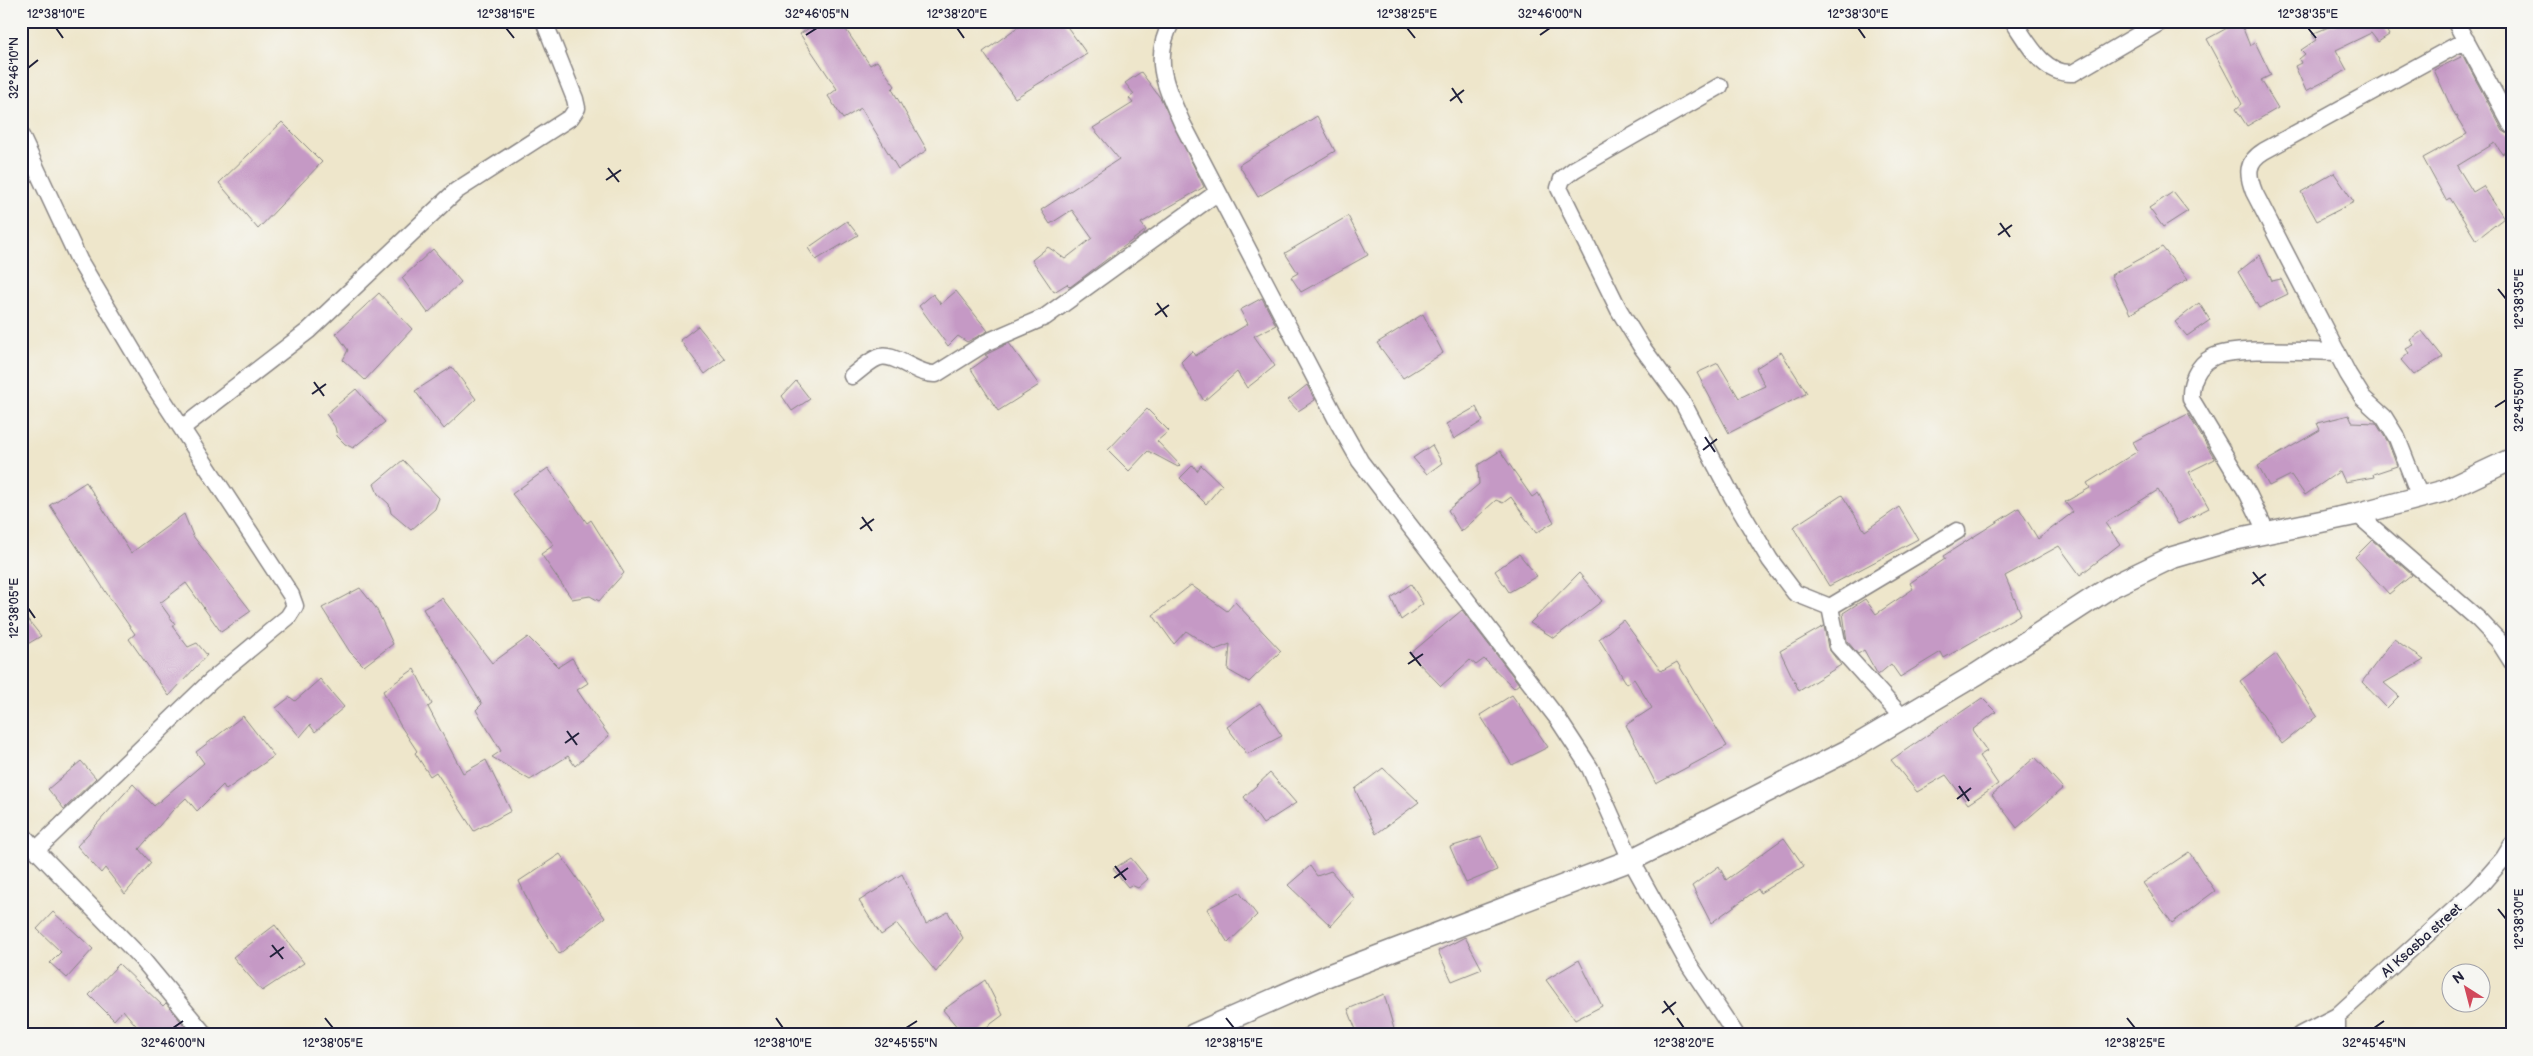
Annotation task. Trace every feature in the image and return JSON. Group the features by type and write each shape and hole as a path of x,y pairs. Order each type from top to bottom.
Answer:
{"street":[{"path":"182,428 308,331 456,192 571,117 577,108 575,99 544,21"},
{"path":"1172,21 1164,36 1160,57 1165,85 1218,192 1360,461 1558,719 1590,768 1631,860 1688,964 1736,1035"},
{"path":"2013,21 2038,58 2053,70 2062,74 2073,73 2162,21"},
{"path":"2455,21 2512,126"},
{"path":"2420,498 2397,438 2384,417 2363,398 2337,352 2254,192 2249,178 2249,167 2255,157 2264,151 2466,40"},
{"path":"1720,86 1575,169 1562,179 1559,188 1619,310 1683,403 1733,498 1770,560 1795,593 1830,606"},
{"path":"21,136 79,260 152,384 291,595 295,606 288,617 211,681 36,850"},
{"path":"852,376 878,357 887,356 926,375 936,374 987,342 1045,317 1218,192"},
{"path":"2267,533 2248,494 2191,399 2190,386 2205,363 2213,357 2230,352 2337,352"},
{"path":"1193,1035 1329,975 1631,860 1847,751 1902,717 1943,695 2109,588 2171,558 2267,533 2357,514 2420,498 2444,491 2512,459"},
{"path":"2357,514 2478,619 2498,640 2512,662"},
{"path":"1830,606 1957,531"},
{"path":"1830,606 1838,646 1902,717"},
{"path":"21,833 142,959 205,1035"},
{"name":"Al Ksasba street","path":"2300,1035 2337,1016 2477,890 2504,858 2512,845"},
{"path":"2337,1016 2337,1035"}],"building":[{"path":"820,21 840,21 870,65 877,61 895,86 892,89 927,150 898,169 861,108 843,119 828,96 837,89 800,34"},
{"path":"1026,21 1063,21 1087,54 1015,98 983,52"},
{"path":"2240,21 2250,46 2255,42 2271,75 2261,80 2278,108 2247,126 2236,109 2242,104 2207,39"},
{"path":"2343,21 2395,21 2384,26 2389,35 2378,42 2371,33 2336,50 2347,70 2306,91 2295,66 2301,63 2299,59 2305,54 2301,50 2316,40 2312,34"},
{"path":"2463,56 2503,131 2512,136 2512,148 2502,154 2495,143 2457,166 2473,192 2483,186 2504,218 2476,240 2450,198 2446,200 2423,158 2467,134 2453,111 2434,70"},
{"path":"1141,72 1161,99 1204,187 1141,223 1146,230 1070,287 1067,284 1054,292 1032,260 1048,247 1065,259 1092,238 1072,210 1050,224 1041,210 1119,159 1093,128 1133,103 1129,98 1134,94 1125,83"},
{"path":"1317,116 1335,151 1258,197 1239,165"},
{"path":"282,122 322,162 258,229 219,183"},
{"path":"2334,173 2354,202 2317,221 2301,192"},
{"path":"2173,192 2188,211 2163,227 2149,208"},
{"path":"1348,216 1368,255 1301,292 1291,277 1298,273 1285,253"},
{"path":"847,221 858,235 816,260 808,248"},
{"path":"2162,247 2188,279 2130,314 2111,275"},
{"path":"433,249 461,282 428,313 402,278"},
{"path":"2260,255 2272,281 2281,279 2288,294 2259,308 2238,272"},
{"path":"956,291 988,331 967,342 958,336 948,346 919,306 933,294 941,304"},
{"path":"379,293 412,329 365,380 343,360 348,350 336,333"},
{"path":"1262,298 1276,325 1254,336 1275,366 1247,388 1237,372 1204,401 1181,362 1192,351 1195,356 1248,324 1240,310"},
{"path":"2199,303 2210,320 2187,336 2175,322"},
{"path":"1423,314 1443,353 1403,378 1377,343"},
{"path":"698,326 725,359 705,374 680,340"},
{"path":"2422,331 2443,357 2414,375 2401,360 2409,353 2406,349 2414,345 2410,340"},
{"path":"1009,343 1039,385 998,411 971,369 988,357 985,355"},
{"path":"1781,352 1807,393 1729,433 1697,373 1718,363 1739,398 1765,386 1756,368"},
{"path":"452,367 476,399 444,429 415,391"},
{"path":"796,381 810,399 792,411 782,396"},
{"path":"1307,385 1315,400 1298,411 1288,400"},
{"path":"356,389 385,422 353,448 345,444 337,436 335,427 326,414"},
{"path":"1476,407 1483,421 1454,439 1446,424"},
{"path":"1147,409 1169,431 1157,441 1180,465 1178,467 1148,451 1129,471 1108,450"},
{"path":"2188,414 2215,459 2189,472 2209,508 2178,524 2158,490 2105,523 2120,544 2080,575 2059,546 2005,576 2021,614 1944,658 1941,652 1900,677 1891,664 1878,675 1864,650 1858,654 1847,641 1843,613 1865,599 1876,614 1913,589 1910,583 1945,559 1943,556 2019,508 2038,539 2073,512 2065,502 2090,488 2087,483 2138,451 2133,442"},
{"path":"2349,415 2352,422 2376,423 2388,442 2397,466 2373,474 2374,477 2345,482 2340,471 2305,495 2291,475 2269,486 2258,466 2320,430 2317,423"},
{"path":"1432,445 1442,463 1427,474 1413,458"},
{"path":"1500,451 1532,497 1538,493 1554,522 1536,533 1511,497 1503,503 1496,500 1461,532 1448,510 1479,484 1478,465"},
{"path":"403,460 439,498 435,509 411,530 391,513 389,504 378,494 374,484"},
{"path":"1193,465 1197,471 1201,465 1222,485 1206,504 1180,478"},
{"path":"548,468 587,523 591,520 624,573 599,601 590,596 572,599 541,554 554,545 512,494"},
{"path":"86,482 131,553 184,514 193,536 251,611 221,632 186,583 160,603 175,624 172,626 188,647 197,643 207,655 169,696 129,639 135,634 50,505"},
{"path":"1842,495 1865,531 1899,507 1918,539 1829,586 1793,527"},
{"path":"2372,540 2412,575 2389,594 2355,557"},
{"path":"1519,554 1537,576 1509,592 1495,571"},
{"path":"1579,573 1602,601 1554,638 1530,623"},
{"path":"1411,584 1423,604 1401,620 1391,598"},
{"path":"1191,585 1227,611 1235,602 1281,651 1249,682 1228,670 1230,644 1215,650 1186,631 1174,644 1153,615"},
{"path":"360,588 376,608 393,644 364,666 350,652 322,608"},
{"path":"442,598 492,663 528,637 558,667 572,658 588,683 577,690 609,736 575,766 568,756 530,780 492,757 501,751 476,710 482,704 423,609"},
{"path":"1462,610 1519,684 1514,688 1484,659 1476,665 1470,660 1441,686 1410,654"},
{"path":"21,611 41,636 21,648"},
{"path":"1623,620 1661,671 1677,662 1727,746 1656,784 1626,725 1652,708 1634,679 1627,684 1599,639"},
{"path":"1824,626 1828,648 1841,665 1799,691 1780,651"},
{"path":"2394,639 2424,660 2384,683 2399,696 2387,708 2362,682"},
{"path":"2276,654 2317,716 2282,744 2240,681"},
{"path":"414,669 432,704 428,707 463,773 486,760 511,811 474,831 436,772 430,776 415,753 417,751 400,725 383,691"},
{"path":"320,679 344,707 315,732 310,725 300,737 276,708 290,697 295,701"},
{"path":"1512,695 1548,747 1512,765 1480,715"},
{"path":"1982,698 1996,712 1972,730 1987,751 1979,756 1998,784 1968,804 1946,775 1917,792 1891,760"},
{"path":"1260,703 1282,736 1247,754 1227,727"},
{"path":"243,716 274,756 226,790 223,785 197,811 186,798 139,849 151,863 125,894 105,868 101,873 77,846 133,784 154,806 204,763 196,752"},
{"path":"2035,757 2063,788 2017,828 1992,795"},
{"path":"81,761 96,778 64,809 48,789"},
{"path":"1383,768 1419,802 1376,834 1355,789"},
{"path":"1270,773 1296,803 1263,824 1244,797"},
{"path":"1482,837 1497,870 1466,883 1450,847"},
{"path":"1784,838 1804,866 1760,893 1758,889 1711,923 1692,886 1719,866 1726,880"},
{"path":"2189,852 2215,891 2172,923 2143,883"},
{"path":"560,854 605,918 559,954 532,910 519,881"},
{"path":"1131,858 1148,879 1138,888 1131,885 1128,887 1113,869"},
{"path":"1310,866 1317,876 1331,871 1355,899 1331,926 1288,885"},
{"path":"902,874 926,924 948,912 963,938 936,972 897,924 881,935 859,901"},
{"path":"1239,892 1257,915 1228,943 1207,909"},
{"path":"53,912 93,949 67,978 50,963 61,952 37,929"},
{"path":"275,925 304,963 262,991 233,957"},
{"path":"1465,937 1482,969 1452,981 1438,951"},
{"path":"1579,960 1602,1006 1575,1020 1546,980"},
{"path":"119,964 163,1006 166,1003 188,1030 182,1035 144,1035 123,1010 114,1020 89,995"},
{"path":"985,980 1003,1015 976,1035 964,1035 943,1010"},
{"path":"1384,994 1394,1029 1379,1035 1358,1035 1348,1009"}]}
